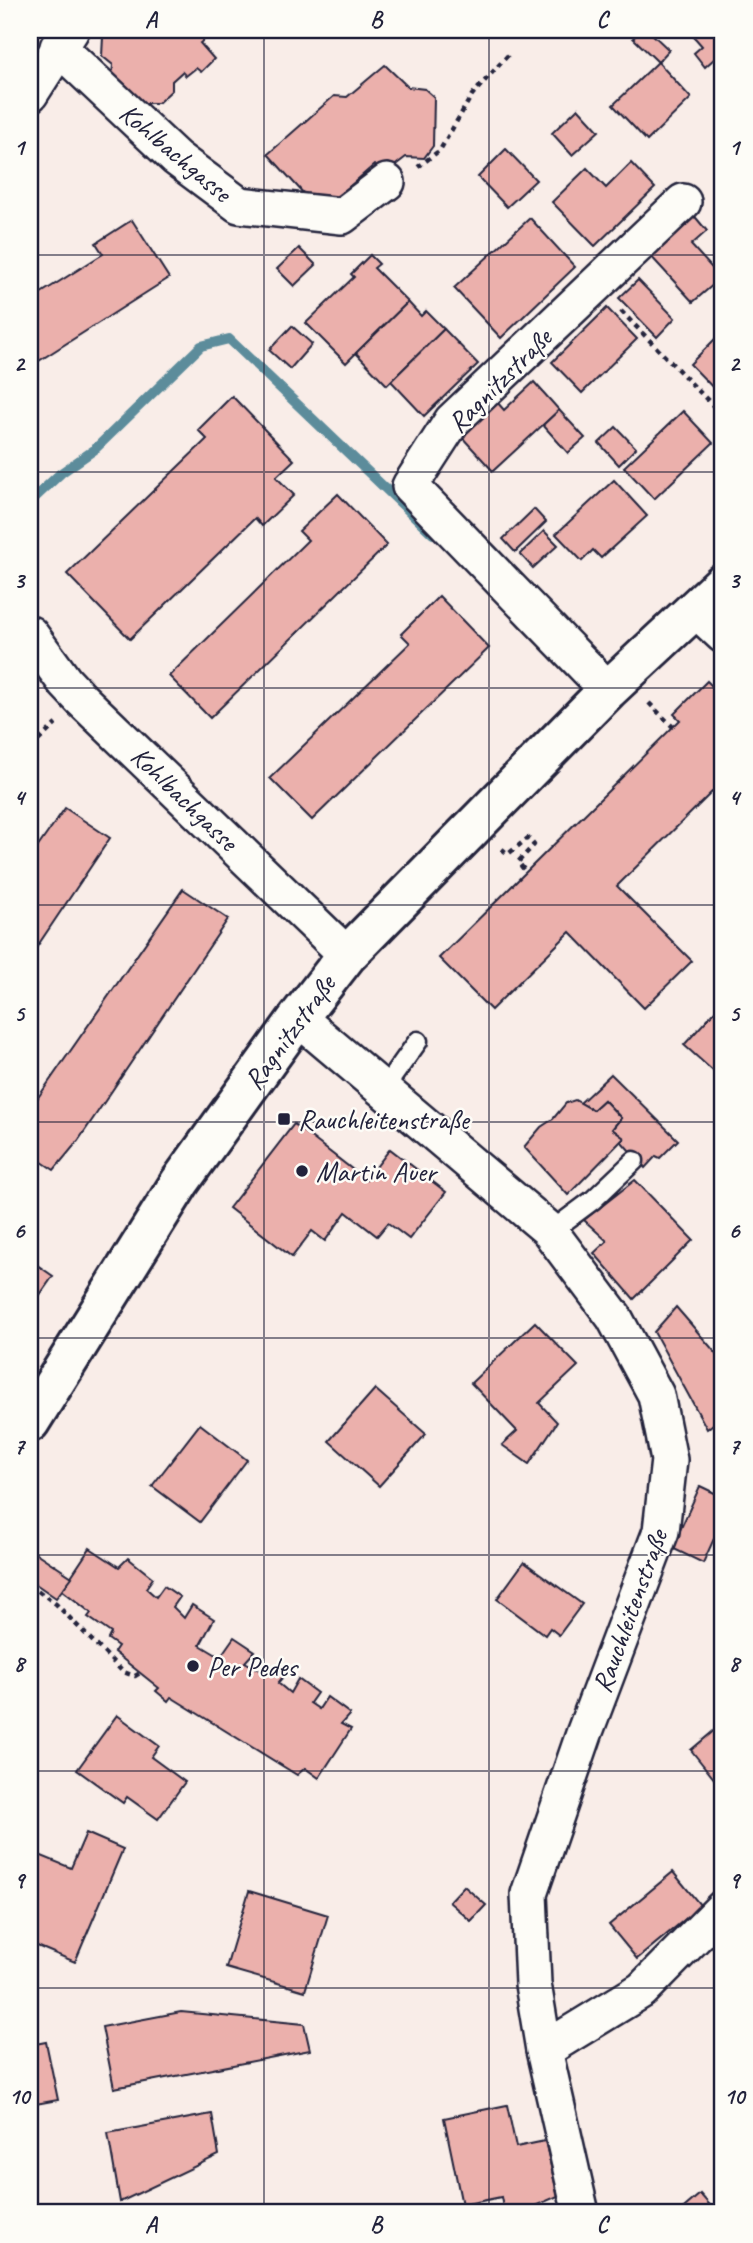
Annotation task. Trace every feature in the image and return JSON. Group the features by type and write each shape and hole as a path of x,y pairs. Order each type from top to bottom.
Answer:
{"main road":[{"name":"Ragnitzstraße","path":"30,1422 161,1210 298,1018 347,955 625,693 696,610 723,583"}],"street":[{"name":"Kohlbachgasse","path":"30,94 64,39 176,158 239,205 342,216 387,182"},
{"name":"Ragnitzstraße","path":"625,693 410,486 452,421 683,202"},
{"path":"696,610 723,635"},
{"name":"Kohlbachgasse","path":"30,634 81,699 347,955"},
{"name":"Rauchleitenstraße","path":"298,1018 550,1232 614,1317 656,1395 669,1460 661,1531 584,1734 529,1894 531,1976 544,2050 581,2213"},
{"path":"544,2050 642,1990 723,1908"}],"lane":[{"path":"383,1090 418,1041"},
{"path":"550,1232 593,1200 634,1161"}],"path":[{"path":"387,182 402,180 440,150 472,95 509,54"},
{"path":"596,285 723,416"},
{"path":"625,693 673,727"},
{"path":"513,851 528,838 534,845 518,862 526,872"},
{"path":"30,1585 50,1596 123,1672 135,1676 140,1673"}],"building":[{"path":"109,30 216,30 200,43 214,59 201,72 196,68 186,76 182,72 172,81 172,90 158,103 140,103 112,76 113,65 102,56 103,37"},
{"path":"641,30 648,30 669,50 658,62 633,38"},
{"path":"688,30 721,30 723,51 705,67 694,53 702,46"},
{"path":"658,62 691,98 647,141 613,105"},
{"path":"385,65 408,87 425,89 434,97 433,146 424,158 406,157 384,174 374,165 326,207 314,205 268,154 334,96 347,97"},
{"path":"578,108 599,131 572,155 552,133"},
{"path":"506,149 536,180 507,207 478,177"},
{"path":"631,163 655,188 595,246 552,202 587,168 606,188"},
{"path":"692,213 707,231 691,245 721,278 693,302 648,253"},
{"path":"530,218 575,267 501,338 454,288"},
{"path":"132,220 169,278 31,366 30,300 103,254 96,243"},
{"path":"299,248 316,265 294,286 277,269"},
{"path":"370,255 379,264 374,268 408,302 346,363 306,323 354,277 351,274"},
{"path":"638,280 675,318 657,337 619,298"},
{"path":"408,302 421,316 426,311 444,329 387,385 356,353"},
{"path":"607,308 637,339 582,393 552,362"},
{"path":"292,326 312,344 290,369 269,350"},
{"path":"444,329 478,364 424,416 391,381"},
{"path":"723,331 723,398 690,364"},
{"path":"534,382 559,410 493,471 460,435 497,402 504,410"},
{"path":"232,396 294,460 276,477 294,495 262,526 255,518 130,639 67,574 207,439 198,430"},
{"path":"559,410 585,438 568,453 543,425"},
{"path":"683,411 713,443 654,499 624,467"},
{"path":"616,427 636,448 619,465 599,443"},
{"path":"614,480 647,516 601,558 593,550 582,561 556,534"},
{"path":"338,494 387,545 210,718 169,676 308,540 299,531"},
{"path":"534,509 546,522 515,552 503,539"},
{"path":"544,531 558,545 533,568 520,554"},
{"path":"439,596 489,648 312,820 270,778 410,643 401,634"},
{"path":"707,681 723,697 723,781 617,886 692,961 644,1008 570,932 491,1010 439,958 680,720 674,714"},
{"path":"65,808 110,838 30,957 30,858"},
{"path":"183,889 228,919 78,1141 54,1170 30,1154 30,1109"},
{"path":"723,1002 723,1080 684,1045"},
{"path":"611,1074 678,1140 645,1168 621,1141 624,1138 612,1129 621,1118 604,1100 593,1110 580,1103"},
{"path":"575,1100 593,1110 604,1100 621,1118 612,1129 624,1138 568,1195 524,1147 566,1103"},
{"path":"294,1124 366,1180 390,1149 446,1192 409,1239 388,1223 377,1236 346,1212 325,1241 312,1231 292,1257 229,1208"},
{"path":"635,1180 693,1240 634,1299 594,1253 607,1241 584,1220"},
{"path":"30,1260 53,1276 30,1309"},
{"path":"676,1307 721,1359 723,1357 723,1416 707,1429 654,1332"},
{"path":"535,1322 578,1366 539,1403 557,1422 529,1464 502,1445 517,1431 471,1383"},
{"path":"375,1389 426,1434 379,1486 329,1441"},
{"path":"200,1424 247,1460 200,1522 152,1486"},
{"path":"700,1486 723,1497 723,1519 703,1563 672,1548"},
{"name":"Per Pedes","path":"90,1548 119,1567 128,1558 153,1578 146,1588 156,1597 164,1586 180,1597 173,1607 184,1618 192,1605 214,1619 200,1645 220,1657 234,1637 255,1651 245,1662 261,1671 266,1662 286,1673 278,1683 290,1693 298,1679 317,1693 310,1703 319,1709 327,1697 350,1714 341,1724 351,1729 319,1778 305,1768 297,1775 171,1697 168,1701 156,1691 159,1688 114,1652 118,1646 108,1639 111,1633 88,1617 91,1613 62,1590"},
{"path":"30,1549 72,1577 56,1598 30,1580"},
{"path":"524,1562 582,1604 559,1635 550,1628 545,1635 497,1599"},
{"path":"117,1715 159,1746 151,1757 185,1782 158,1819 127,1797 123,1803 77,1770"},
{"path":"723,1723 723,1790 691,1750"},
{"path":"86,1833 123,1849 75,1962 30,1943 30,1857 32,1852 71,1868"},
{"path":"673,1872 701,1906 637,1959 609,1925"},
{"path":"464,1886 486,1905 471,1921 449,1902"},
{"path":"249,1891 328,1915 305,1991 226,1968"},
{"path":"181,2012 304,2024 310,2050 114,2088 102,2027"},
{"path":"46,2042 58,2100 30,2105 30,2045"},
{"path":"507,2105 516,2147 545,2141 558,2196 519,2213 504,2213 501,2197 462,2205 444,2118"},
{"path":"212,2114 219,2155 120,2202 108,2133"},
{"path":"700,2194 717,2213 678,2213"}],"waterway":[{"path":"30,502 61,473 94,450 201,346 229,339 433,534"}],"place":[{"name":"Rauchleitenstraße","path":"284,1119"},
{"name":"Martin Auer","path":"302,1171"},
{"name":"Per Pedes","path":"193,1666"}]}
